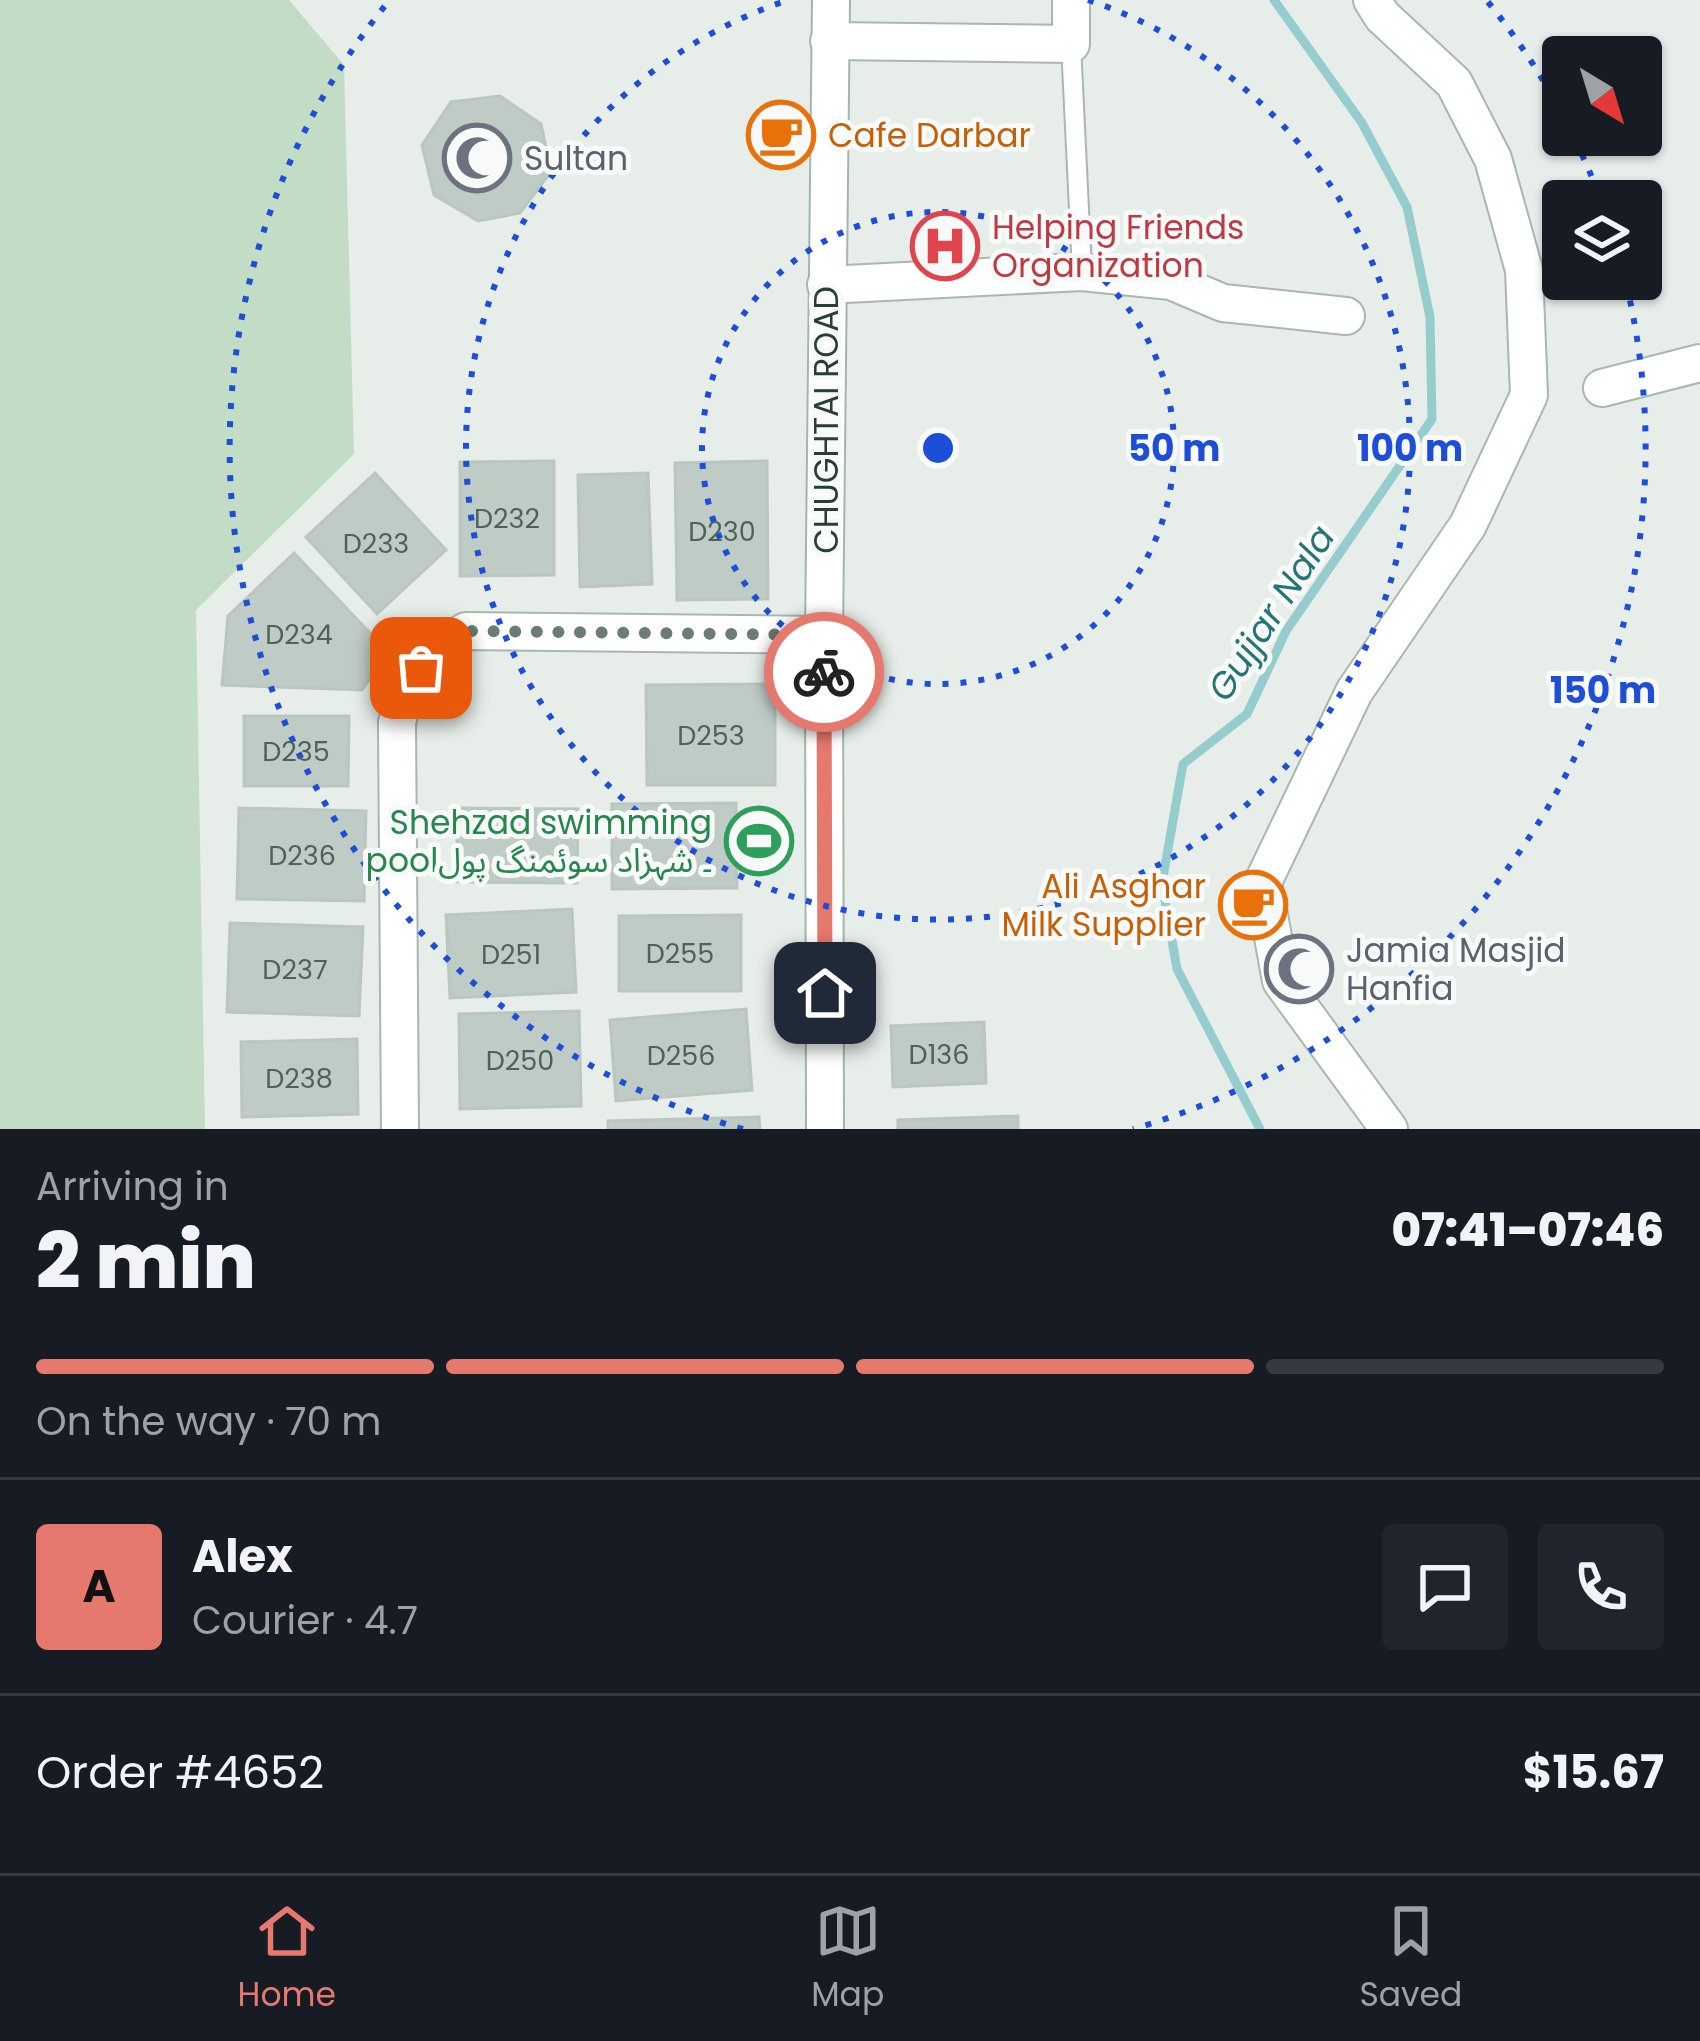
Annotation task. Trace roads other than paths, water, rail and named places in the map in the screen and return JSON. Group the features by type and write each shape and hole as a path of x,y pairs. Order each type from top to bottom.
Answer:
{"street":[{"name":"CHUGHTAI ROAD","path":"825,1129 824,635 831,0"},
{"path":"829,41 1071,44 1071,0"},
{"path":"1372,0 1382,16 1454,83 1493,159 1524,270 1529,395 1468,525 1354,692 1263,882 1281,982 1389,1129"},
{"path":"826,285 1082,272 1171,281 1223,303 1346,316"},
{"path":"1602,388 1700,363"},
{"path":"400,1129 397,723 404,687 438,649 466,631 824,635"}],"lane":[{"path":"1071,44 1082,272"}],"waterway":[{"name":"Gujjar Nala","path":"1260,1129 1177,969 1162,883 1183,764 1247,714 1286,631 1432,419 1430,317 1407,207 1362,123 1274,0"}],"place":[{"name":"Cafe Darbar","path":"781,135"},
{"name":"Sultan","path":"477,158"},
{"name":"Helping Friends Organization","path":"945,246"},
{"name":"Shehzad swimming pool۔ شہزاد سوئمنگ پول","path":"759,841"},
{"name":"Ali Asghar Milk Supplier","path":"1253,905"},
{"name":"Jamia Masjid Hanfia","path":"1299,969"}]}
